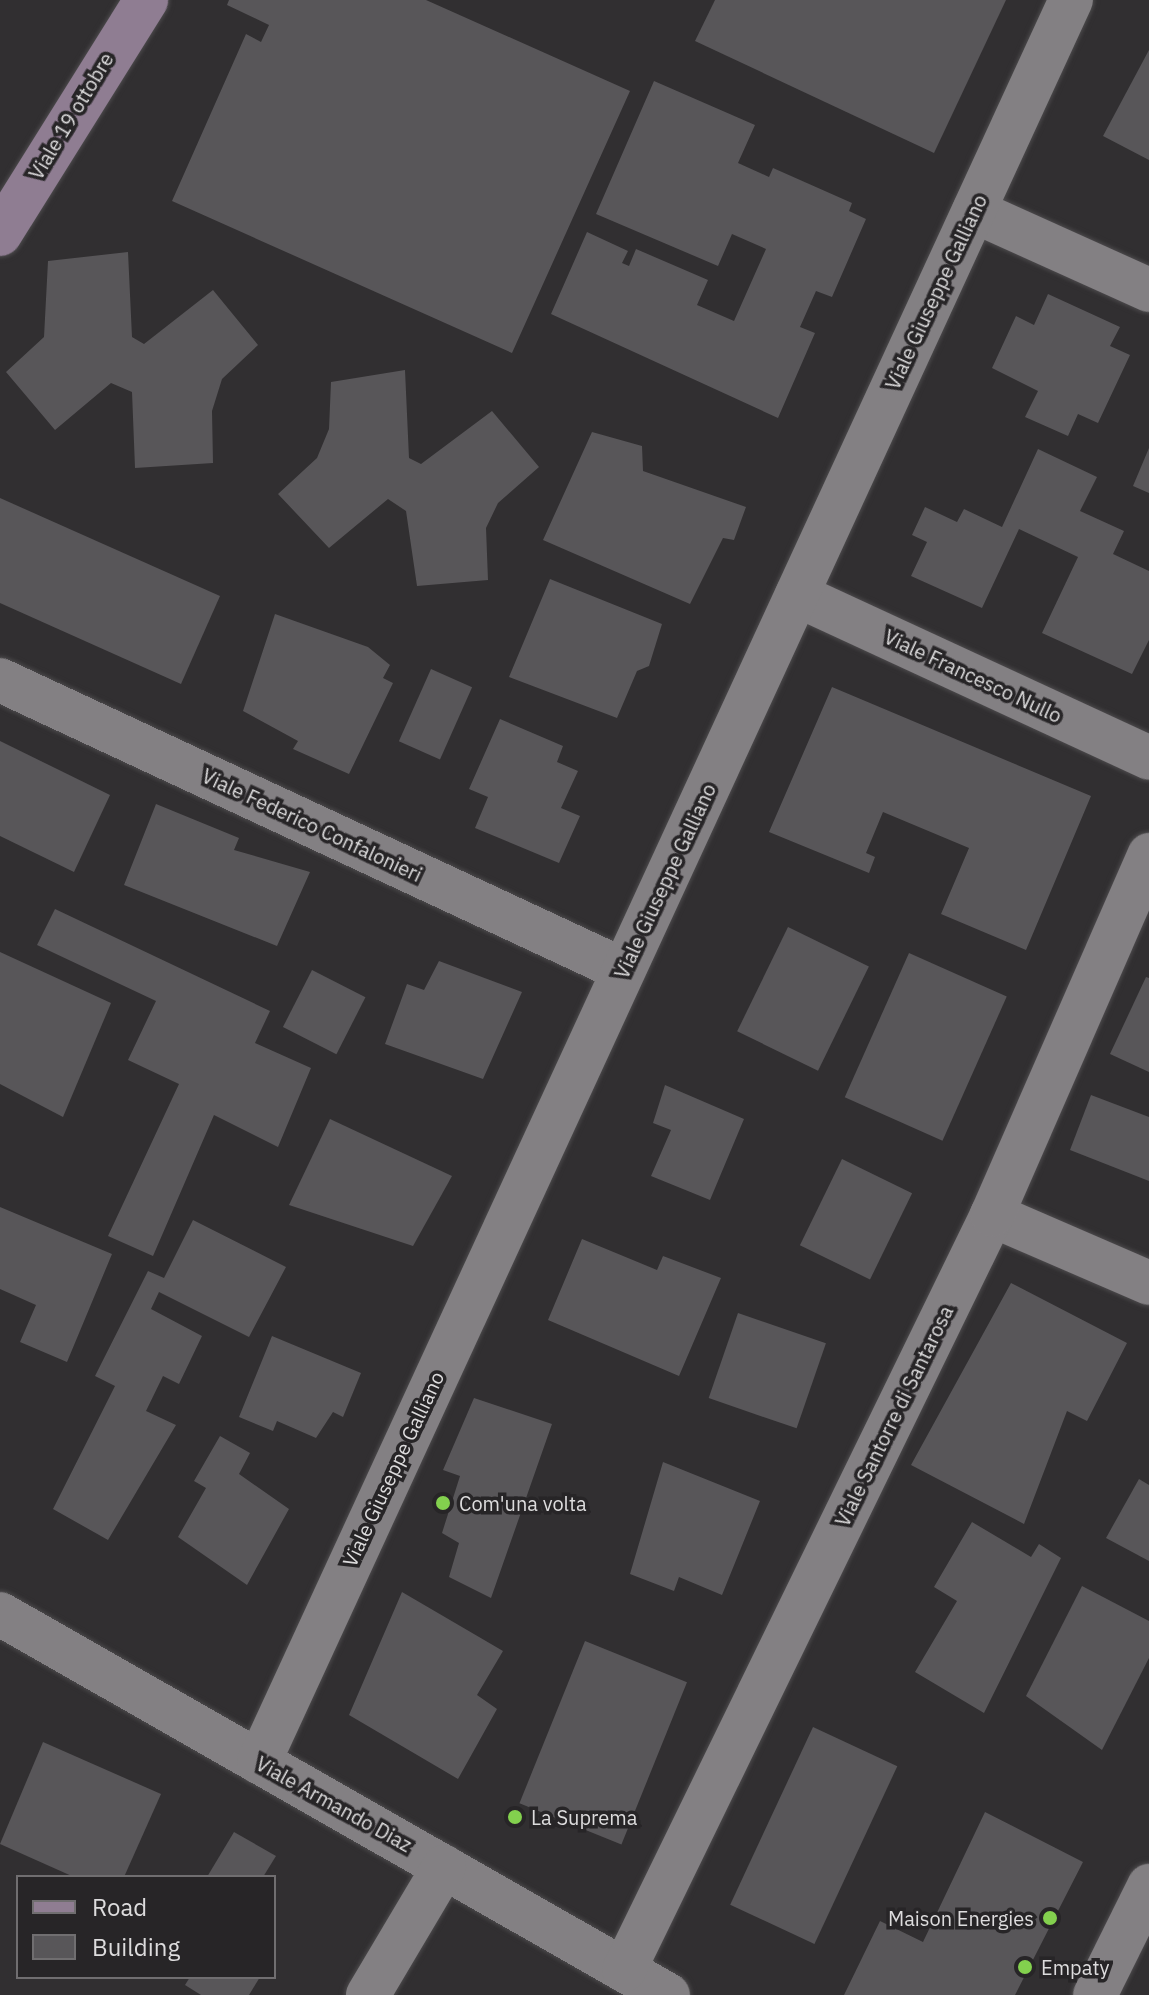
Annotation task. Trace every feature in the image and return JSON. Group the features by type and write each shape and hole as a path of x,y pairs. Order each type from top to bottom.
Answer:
{"street":[{"name":"Viale 19 ottobre","path":"0,234 146,0"},
{"name":"Viale Giuseppe Galliano","path":"259,1762 1071,0"},
{"path":"974,211 1149,290"},
{"name":"Viale Francesco Nullo","path":"797,595 1149,758"},
{"name":"Viale Federico Confalonieri","path":"0,680 623,970"},
{"name":"Viale Santorre di Santarosa","path":"624,1970 992,1215 1149,855"},
{"path":"992,1215 1149,1283"},
{"name":"Viale Armando Diaz","path":"0,1614 668,1995"},
{"path":"368,1995 444,1867"},
{"path":"1095,1995 1149,1886"}],"building":[{"path":"229,0 426,0 630,91 512,353 172,201 246,34 261,42 269,25 227,5"},
{"path":"715,0 1006,0 934,153 695,41"},
{"path":"1149,50 1149,160 1103,136"},
{"path":"654,81 755,125 738,163 769,177 773,168 852,203 849,211 866,219 832,297 816,291 800,327 815,333 778,418 551,314 587,232 628,251 622,263 629,266 636,249 708,280 697,305 734,321 766,249 732,234 718,266 596,214"},
{"path":"128,252 132,337 144,344 213,290 258,345 222,379 212,411 213,463 135,468 132,392 111,383 55,430 6,372 44,337 48,261"},
{"path":"1048,294 1120,327 1110,346 1130,355 1098,423 1078,414 1068,436 1025,417 1038,391 992,368 1016,316 1034,325"},
{"path":"405,370 409,458 421,464 492,411 539,467 498,503 486,528 488,580 417,586 406,511 388,499 329,548 278,494 317,458 329,429 331,382"},
{"path":"592,432 642,446 643,471 746,507 734,540 723,538 690,604 543,540"},
{"path":"1149,448 1149,493 1133,486"},
{"path":"1038,449 1097,477 1080,511 1124,531 1113,554 1149,571 1149,640 1132,674 1042,633 1078,557 1019,529 982,608 911,576 927,542 912,535 925,507 957,522 964,509 1002,527"},
{"path":"0,498 220,596 181,684 0,603"},
{"path":"550,579 662,624 649,666 637,671 617,718 509,677"},
{"path":"275,614 368,647 390,665 383,678 393,683 349,774 293,749 298,741 243,711"},
{"path":"431,669 472,687 440,759 399,741"},
{"path":"832,687 1091,796 1026,950 941,914 969,848 883,812 866,853 875,857 869,873 769,832"},
{"path":"500,719 563,746 557,762 578,771 561,808 580,816 559,863 475,828 488,797 469,789"},
{"path":"0,741 110,795 74,872 0,836"},
{"path":"156,804 239,838 234,850 310,872 277,946 124,885"},
{"path":"55,909 270,1011 255,1043 311,1068 278,1147 214,1115 153,1256 108,1236 179,1084 128,1060 156,1001 37,945"},
{"path":"788,927 869,966 818,1071 737,1031"},
{"path":"0,952 111,1003 63,1117 0,1084"},
{"path":"909,953 1007,997 942,1141 845,1097"},
{"path":"439,961 522,992 483,1079 385,1044 407,984 424,990"},
{"path":"312,970 365,997 336,1054 283,1027"},
{"path":"1146,977 1149,978 1149,1072 1110,1054"},
{"path":"665,1085 744,1119 710,1200 651,1176 671,1130 653,1123"},
{"path":"1091,1095 1149,1117 1149,1181 1070,1150"},
{"path":"330,1119 452,1176 413,1246 289,1205"},
{"path":"842,1159 912,1193 870,1279 800,1245"},
{"path":"0,1207 112,1254 67,1362 20,1342 36,1305 0,1289"},
{"path":"193,1220 286,1267 249,1337 159,1292 151,1309 202,1336 179,1384 163,1376 146,1411 176,1425 108,1540 53,1509 115,1386 95,1376 148,1271 164,1278"},
{"path":"582,1239 657,1270 663,1256 721,1278 679,1376 548,1320"},
{"path":"1011,1283 1127,1343 1087,1421 1067,1411 1024,1524 911,1465"},
{"path":"738,1313 826,1343 797,1428 709,1398"},
{"path":"272,1336 361,1373 343,1417 333,1412 316,1438 277,1421 273,1431 239,1417"},
{"path":"474,1398 552,1424 491,1598 449,1577 459,1543 442,1533 460,1476 443,1470"},
{"path":"220,1436 250,1453 239,1474 289,1509 247,1585 178,1537 206,1488 194,1481"},
{"path":"663,1462 760,1501 722,1595 679,1577 674,1591 630,1574"},
{"path":"1139,1479 1149,1485 1149,1561 1106,1538"},
{"path":"972,1522 1031,1557 1039,1544 1061,1558 984,1713 915,1672 957,1601 934,1587"},
{"path":"1082,1586 1149,1621 1149,1658 1102,1750 1026,1696"},
{"path":"402,1592 503,1651 477,1695 497,1709 458,1779 349,1715"},
{"path":"585,1641 687,1682 621,1844 519,1803"},
{"path":"813,1727 897,1766 814,1944 730,1905"},
{"path":"43,1742 161,1794 125,1875 70,1875 0,1844"},
{"path":"985,1812 1083,1862 1015,1995 844,1995 880,1921 923,1942"},
{"path":"234,1832 276,1856 264,1875 208,1875"},
{"path":"189,1979 259,1979 249,1995 201,1995 185,1985"}],"place":[{"name":"Com'una volta","path":"443,1503"},
{"name":"La Suprema","path":"515,1817"},
{"name":"Maison Energies","path":"1050,1918"},
{"name":"Empaty","path":"1025,1967"}]}
